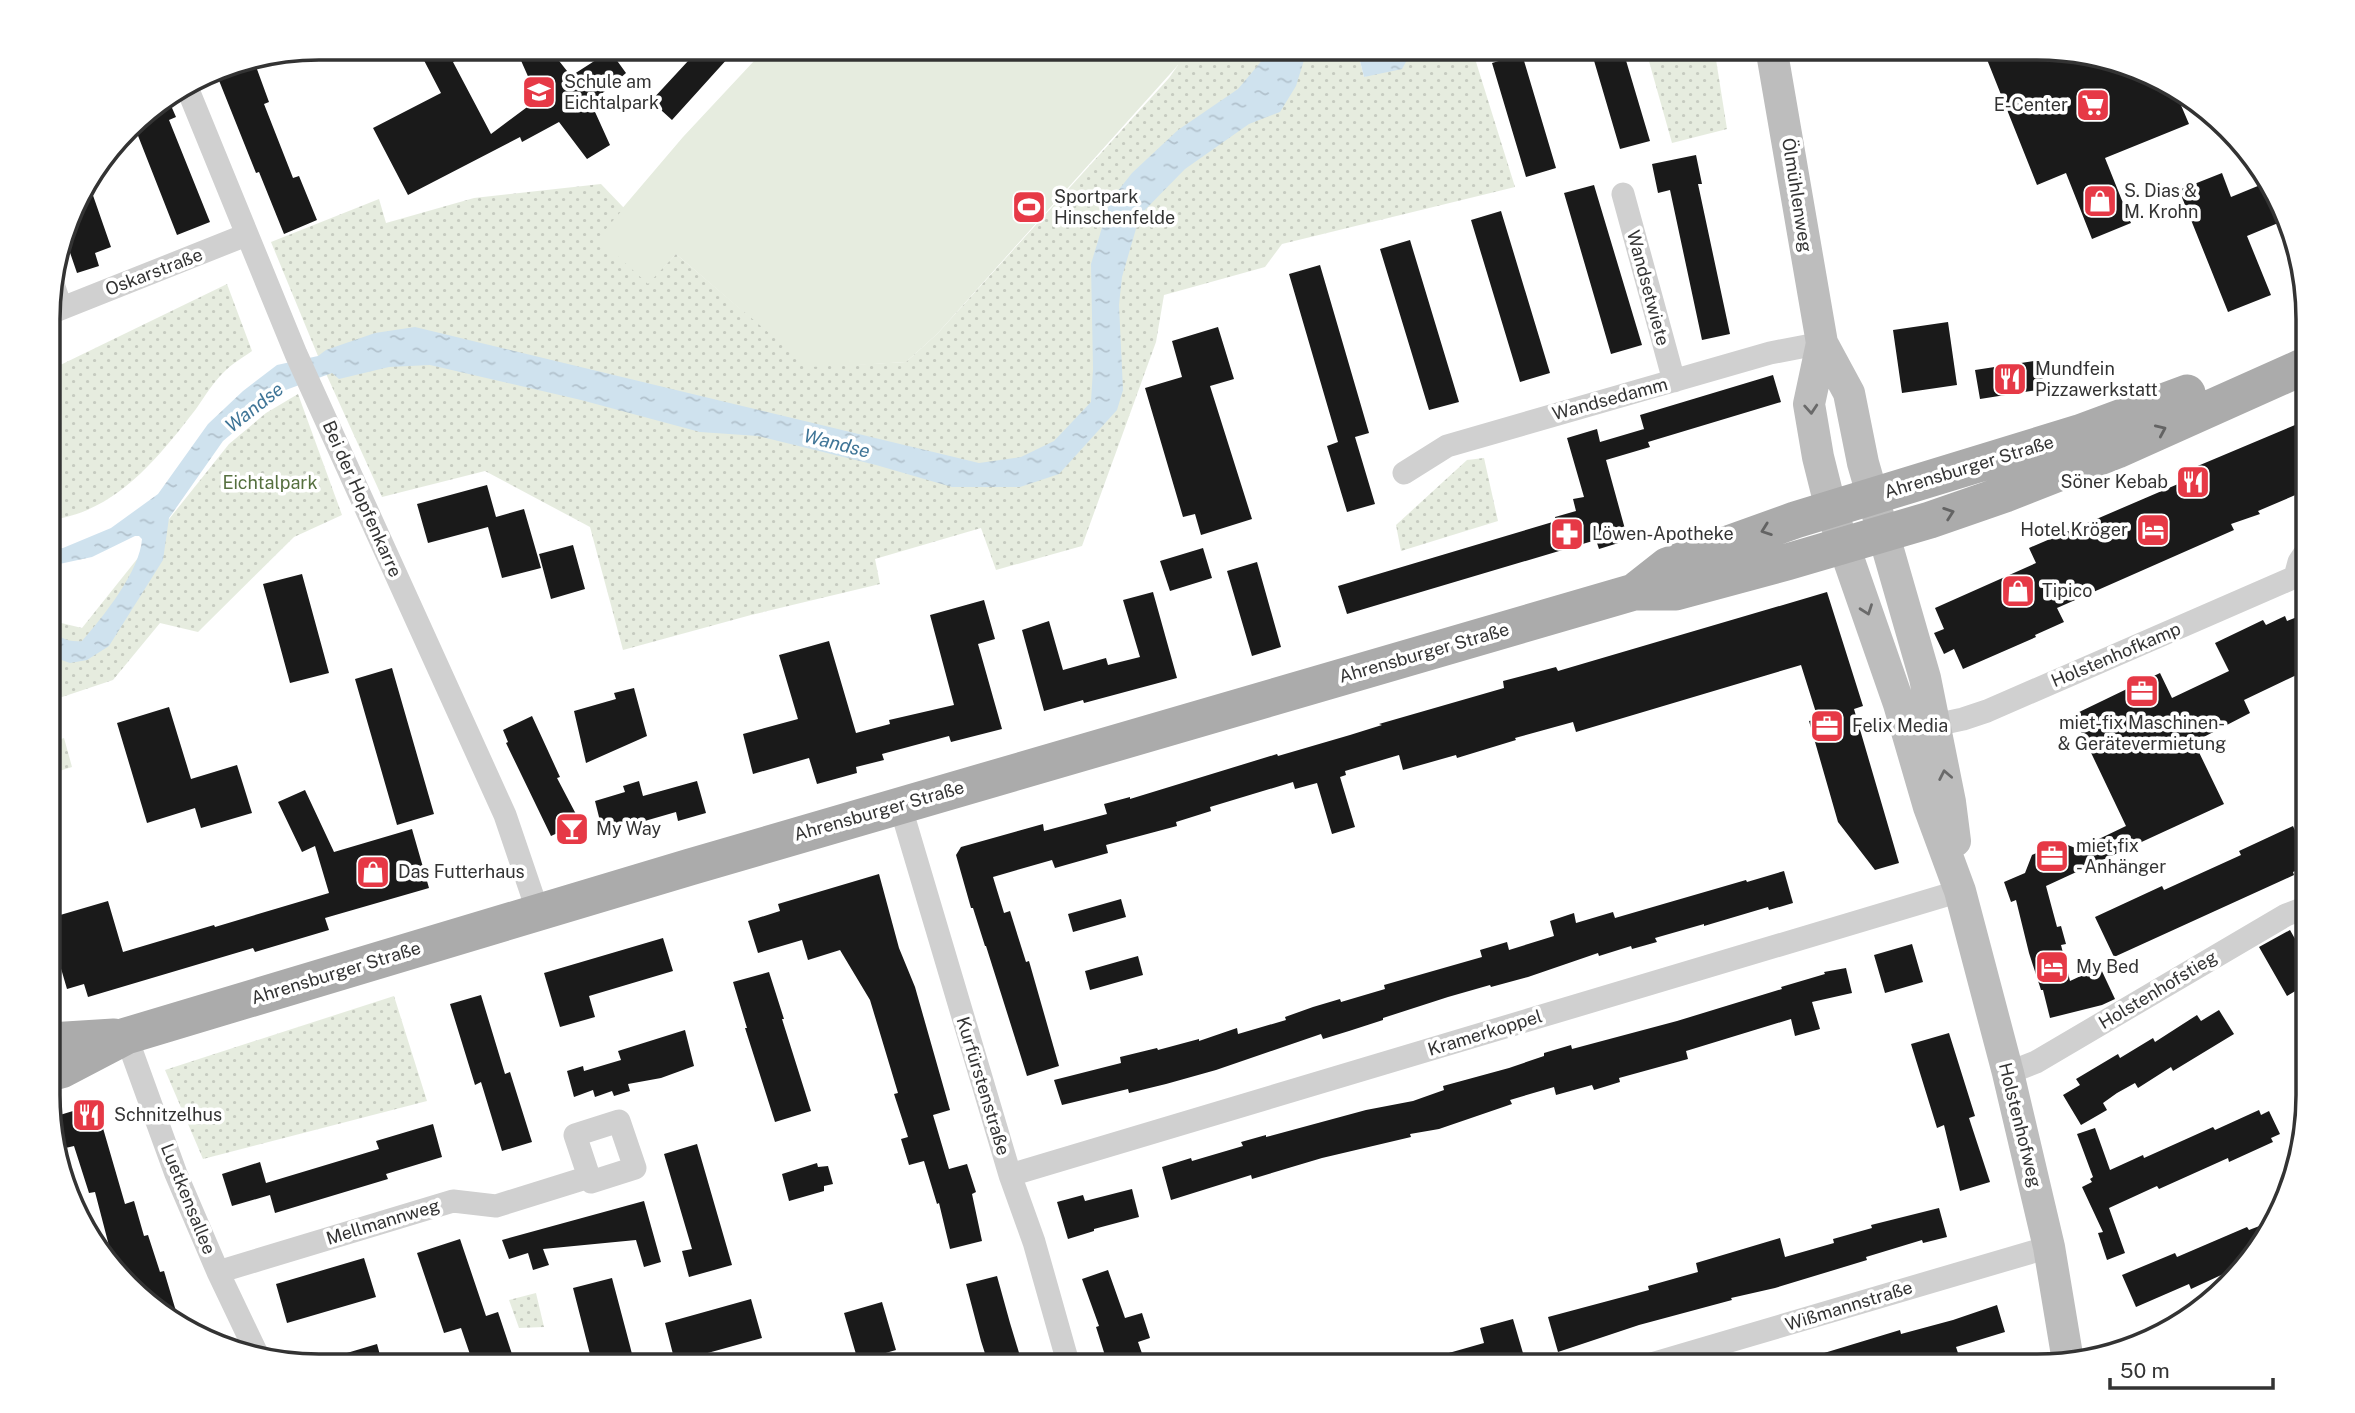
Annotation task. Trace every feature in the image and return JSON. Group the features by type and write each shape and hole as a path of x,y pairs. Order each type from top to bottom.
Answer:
{"main road":[{"name":"Ölmühlenweg","path":"1773,60 1822,343 1849,393 1863,463 1884,534"},
{"name":"Ölmühlenweg","path":"1822,343 1809,404 1818,457 1831,509 1844,545"},
{"name":"Ahrensburger Straße","path":"1634,592 1667,566 1831,509 2079,433 2164,402 2296,347"},
{"name":"Ahrensburger Straße","path":"60,1070 126,1036 900,805 1634,592 1676,592 1884,534 2005,494 2070,469 2296,370"},
{"name":"Holstenhofweg","path":"1884,534 1925,678 1950,802 1960,891"},
{"name":"Holstenhofweg","path":"1844,545 1899,704 1929,807 1960,891 2008,1073 2049,1247 2066,1351"},
{"name":"Ahrensburger Straße","path":"60,1040 126,1036"}],"street":[{"name":"Bei der Hopfenkarre","path":"189,94 296,354 505,815 538,912"},
{"name":"Wandsetwiete","path":"1623,194 1674,381"},
{"name":"Oskarstraße","path":"60,308 246,235"},
{"name":"Wandsedamm","path":"1404,473 1447,446 1519,423 1779,350 1822,343"},
{"name":"Holstenhofkamp","path":"1935,725 1987,710 2296,581"},
{"name":"Kurfürstenstraße","path":"900,805 1066,1354"},
{"name":"Kramerkoppel","path":"1010,1175 1960,891"},
{"name":"Holstenhofstieg","path":"2008,1073 2036,1062 2296,911"},
{"name":"Luetkensallee","path":"126,1036 176,1174 253,1345"},
{"name":"Mellmannweg","path":"218,1272 453,1201 496,1206 589,1177"},
{"name":"Wißmannstraße","path":"1685,1354 2049,1247"}],"green space":[{"path":"755,60 1178,60 1178,65 937,334 906,362 809,368 676,254 648,285 597,238 683,137"},
{"path":"1178,60 1360,60 1364,77 1407,60 1475,60 1515,187 1282,244 1265,267 1164,295 1156,342 1082,546 996,570 981,528 875,559 880,584 623,650 590,527 485,471 382,497 318,356 271,242 379,199 386,223 474,198 601,184 624,208 598,238 648,284 676,254 809,367 906,362 937,334 1178,65"},
{"path":"1649,60 1716,60 1727,129 1672,143"},
{"path":"227,284 252,351 222,374 166,446 134,480 95,506 60,518 60,365"},
{"name":"Eichtalpark","path":"298,394 342,515 294,537 198,632 160,623 113,680 60,698 60,623 82,628 229,444 266,413"},
{"path":"1484,458 1498,521 1401,551 1396,525 1467,460"},
{"path":"64,738 72,767 60,771 60,739"},
{"path":"394,996 427,1101 203,1159 165,1070"},
{"path":"536,1293 544,1327 519,1328 509,1300"}],"water":[{"name":"Wandse","path":"1262,60 1304,60 1296,86 1280,112 1249,124 1185,169 1140,215 1122,277 1119,305 1123,390 1117,410 1059,474 1020,487 952,487 758,436 700,432 581,400 430,365 389,367 339,379 332,373 283,391 223,441 169,518 163,560 109,646 87,660 70,663 60,659 60,636 82,641 110,607 128,579 140,552 142,539 135,536 92,557 60,564 60,548 111,528 158,494 208,424 243,391 277,365 318,356 326,350 375,333 415,327 979,463 1021,457 1054,441 1091,402 1091,264 1110,201 1132,173 1178,130 1238,89"},
{"path":"1360,60 1407,60 1402,69 1364,77"}],"building":[{"path":"424,60 457,60 453,62 491,134 538,99 521,60 558,60 571,76 596,60 617,60 626,73 591,103 610,145 587,159 559,122 522,142 520,137 408,195 373,128 441,93"},
{"path":"689,60 726,60 672,120 651,101"},
{"path":"1524,60 1556,168 1526,177 1492,63"},
{"path":"1594,60 1626,60 1650,141 1620,149"},
{"name":"E-Center","path":"1987,60 2054,60 2087,64 2136,79 2180,103 2189,124 2105,158 2131,223 2092,239 2066,173 2037,185"},
{"path":"256,67 269,102 264,104 293,178 299,176 317,220 284,234 259,172 256,173 218,79"},
{"path":"171,106 176,117 169,120 210,222 177,235 137,133"},
{"path":"1696,155 1702,184 1698,184 1730,334 1702,340 1670,190 1658,193 1652,164"},
{"path":"2222,173 2231,197 2259,186 2278,223 2247,236 2271,295 2228,312 2179,190"},
{"path":"1594,185 1642,345 1611,354 1564,193"},
{"path":"92,193 111,247 95,253 99,266 77,273 69,249"},
{"path":"1501,211 1550,373 1520,382 1471,220"},
{"path":"1410,240 1459,402 1429,410 1380,249"},
{"path":"1320,265 1369,433 1355,437 1375,504 1347,512 1327,446 1338,442 1289,274"},
{"path":"1948,322 1957,385 1902,393 1893,330"},
{"path":"1218,327 1234,379 1210,386 1252,519 1201,535 1195,514 1183,517 1145,388 1182,377 1172,341"},
{"name":"Mundfein Pizzawerkstatt","path":"2040,360 2044,389 1980,399 1975,370"},
{"path":"1773,375 1781,402 1648,442 1650,447 1606,460 1628,540 1599,549 1596,540 1347,614 1338,586 1556,521 1555,517 1576,511 1573,499 1584,497 1567,438 1597,429 1600,442 1644,429 1640,415"},
{"path":"2296,425 2296,495 2258,511 2260,514 2231,524 2234,530 2057,608 2064,622 2035,635 2036,637 1963,669 1954,649 1944,654 1934,633 1944,629 1935,608 2036,563 2029,548 2185,481 2181,473"},
{"path":"487,485 496,517 524,509 541,568 502,578 488,527 428,543 417,504"},
{"path":"573,545 585,589 551,599 539,554"},
{"path":"1203,548 1212,578 1170,591 1160,561"},
{"path":"1257,562 1281,647 1252,656 1227,571"},
{"path":"302,574 329,673 290,683 263,584"},
{"path":"1153,592 1177,678 1044,711 1022,630 1049,621 1063,670 1106,658 1108,665 1140,657 1123,600"},
{"path":"1827,592 1863,706 1854,709 1899,863 1875,870 1838,822 1809,721 1818,719 1801,665 1576,732 1573,722 1457,758 1456,755 1403,770 1399,755 1345,771 1346,775 1340,777 1355,827 1332,834 1317,783 1295,789 1293,782 1210,807 1211,811 1176,822 1177,826 1106,845 1108,853 1055,868 1052,860 993,877 1004,913 1010,911 1026,962 1029,961 1059,1066 1027,1076 986,946 971,908 956,855 961,847 1043,824 1044,831 1107,814 1104,804 1130,799 1504,688 1503,681 1556,667 1558,671"},
{"path":"984,600 995,639 978,644 1002,729 951,742 949,736 882,754 884,760 856,767 857,773 817,784 809,758 753,774 743,734 798,719 779,655 829,641 856,733 890,724 889,720 954,705 930,615"},
{"path":"2285,616 2287,621 2296,617 2296,675 2244,700 2250,713 2194,742 2224,804 2046,886 2057,927 2061,926 2066,944 2061,945 2070,981 2100,967 2115,999 2102,1005 2050,1018 2029,953 2016,900 2011,902 2004,882 2025,873 2032,855 2060,842 2078,849 2126,826 2073,715 2160,673 2172,698 2229,671 2215,643 2263,620 2266,625"},
{"path":"392,668 434,814 397,825 355,679"},
{"path":"634,688 647,736 586,763 574,711 616,699 614,693"},
{"path":"169,707 191,779 237,765 252,813 201,828 195,808 147,823 117,723"},
{"path":"532,716 560,777 557,778 588,837 570,842 564,830 551,836 506,743 508,742 503,730"},
{"path":"639,781 643,796 697,781 706,813 678,821 676,812 603,833 595,801 625,792 623,786"},
{"path":"305,790 334,852 412,829 429,888 325,918 329,930 255,952 253,948 88,997 84,984 67,989 60,965 60,915 108,901 123,952 329,893 315,846 302,852 278,802"},
{"path":"2293,826 2296,833 2296,871 2293,872 2294,875 2114,957 2095,917 2162,886 2164,890 2241,855 2239,851"},
{"path":"1784,871 1793,903 1769,910 1768,907 1655,938 1657,942 1632,949 1631,946 1599,956 1598,953 1528,977 1448,997 1323,1039 1321,1034 1216,1070 1129,1093 1128,1089 1062,1105 1054,1080 1121,1063 1120,1057 1199,1041 1237,1028 1238,1034 1286,1020 1285,1017 1313,1007 1385,989 1384,985 1482,957 1480,950 1507,942 1509,950 1554,936 1550,921 1574,913 1576,923 1613,912 1615,918"},
{"path":"879,874 899,948 915,987 950,1110 933,1115 949,1169 967,1164 976,1192 972,1194 982,1241 950,1249 939,1203 937,1204 924,1161 909,1165 901,1139 908,1137 894,1094 898,1093 870,1000 840,950 808,960 802,940 758,953 748,921 780,911 778,904"},
{"path":"1121,899 1126,917 1073,932 1068,914"},
{"path":"2290,930 2296,941 2296,991 2287,996 2259,947"},
{"path":"663,938 673,971 589,996 595,1017 560,1027 544,973"},
{"path":"1912,944 1923,982 1885,993 1874,955"},
{"path":"1138,956 1143,975 1090,990 1085,971"},
{"path":"1846,968 1852,993 1812,1002 1820,1029 1795,1036 1791,1019 1686,1051 1688,1059 1619,1078 1620,1082 1594,1090 1592,1085 1556,1095 1554,1087 1510,1100 1512,1104 1439,1129 1410,1134 1411,1137 1322,1158 1252,1179 1251,1175 1171,1200 1162,1167 1243,1146 1241,1142 1266,1135 1413,1101 1444,1090 1443,1086 1509,1068 1544,1056 1544,1053 1571,1045 1572,1049 1677,1021 1782,989 1781,987 1825,974 1824,972"},
{"path":"769,972 811,1111 775,1122 733,982"},
{"path":"481,995 505,1074 510,1072 532,1142 502,1151 481,1082 475,1085 450,1004"},
{"path":"2219,1010 2234,1034 2173,1071 2171,1067 2138,1088 2135,1083 2117,1093 2103,1103 2107,1110 2081,1125 2063,1095 2080,1085 2076,1079 2118,1054 2120,1058 2153,1038 2155,1042 2197,1015 2201,1021"},
{"path":"685,1030 694,1066 661,1078 628,1084 630,1091 614,1096 612,1091 595,1097 593,1090 574,1097 567,1071 583,1066 584,1071 621,1060 618,1051"},
{"path":"1949,1033 1975,1116 1969,1118 1990,1182 1960,1191 1944,1125 1937,1128 1911,1044"},
{"path":"96,1104 125,1204 134,1201 144,1236 148,1235 160,1272 164,1271 176,1311 135,1278 109,1247 95,1192 89,1193 74,1146 65,1148 60,1115"},
{"path":"2259,1110 2261,1115 2269,1111 2280,1134 2271,1138 2273,1142 2229,1162 2228,1158 2159,1189 2157,1186 2109,1208 2125,1253 2107,1260 2098,1233 2103,1232 2082,1187 2092,1182 2090,1179 2093,1177 2077,1134 2095,1128 2110,1170 2213,1127 2215,1130"},
{"path":"433,1124 442,1157 386,1174 388,1179 275,1213 270,1195 232,1206 222,1174 260,1162 266,1183 379,1149 376,1141"},
{"path":"697,1144 732,1265 689,1277 682,1251 692,1249 664,1154"},
{"path":"817,1163 818,1167 828,1166 833,1184 824,1186 824,1191 789,1201 782,1174"},
{"path":"1132,1189 1139,1217 1068,1239 1057,1202 1083,1195 1085,1201"},
{"path":"644,1201 661,1262 644,1267 636,1240 543,1249 549,1265 533,1270 528,1253 509,1259 502,1240"},
{"path":"1939,1208 1947,1237 1923,1243 1922,1240 1866,1257 1867,1260 1639,1325 1558,1352 1548,1317 1649,1290 1648,1286 1698,1272 1696,1263 1780,1238 1785,1257 1834,1243 1833,1239 1872,1228 1871,1225"},
{"path":"2260,1226 2223,1274 2191,1289 2189,1284 2136,1307 2122,1275 2175,1253 2177,1257 2247,1227 2249,1230"},
{"path":"460,1239 486,1316 498,1312 512,1354 470,1354 461,1328 444,1333 417,1253"},
{"path":"364,1258 376,1297 287,1323 276,1284"},
{"path":"1108,1270 1125,1318 1142,1313 1150,1338 1138,1342 1142,1354 1105,1354 1096,1327 1099,1326 1082,1279"},
{"path":"997,1276 1019,1354 985,1354 966,1284"},
{"path":"612,1278 632,1354 590,1354 573,1288"},
{"path":"751,1299 762,1338 704,1354 673,1354 665,1323"},
{"path":"882,1302 896,1350 882,1354 856,1354 844,1313"},
{"path":"1997,1305 2005,1332 1956,1347 1958,1354 1821,1354 1900,1330 1901,1334"},
{"path":"1513,1319 1523,1354 1445,1354 1484,1343 1480,1328"},
{"path":"377,1344 380,1354 343,1354"}],"place":[{"name":"Schule am Eichtalpark","path":"539,92"},
{"name":"E-Center","path":"2093,105"},
{"name":"S. Dias & M. Krohn","path":"2100,201"},
{"name":"Sportpark Hinschenfelde","path":"1029,207"},
{"name":"Mundfein Pizzawerkstatt","path":"2010,379"},
{"name":"Söner Kebab","path":"2193,482"},
{"name":"Hotel Kröger","path":"2153,530"},
{"name":"Löwen-Apotheke","path":"1567,534"},
{"name":"Tipico","path":"2018,591"},
{"name":"miet-fix Maschinen- & Gerätevermietung","path":"2142,691"},
{"name":"Felix Media","path":"1827,726"},
{"name":"My Way","path":"572,829"},
{"name":"miet fix - Anhänger","path":"2052,856"},
{"name":"Das Futterhaus","path":"373,872"},
{"name":"My Bed","path":"2052,967"},
{"name":"Schnitzelhus","path":"89,1115"}]}
